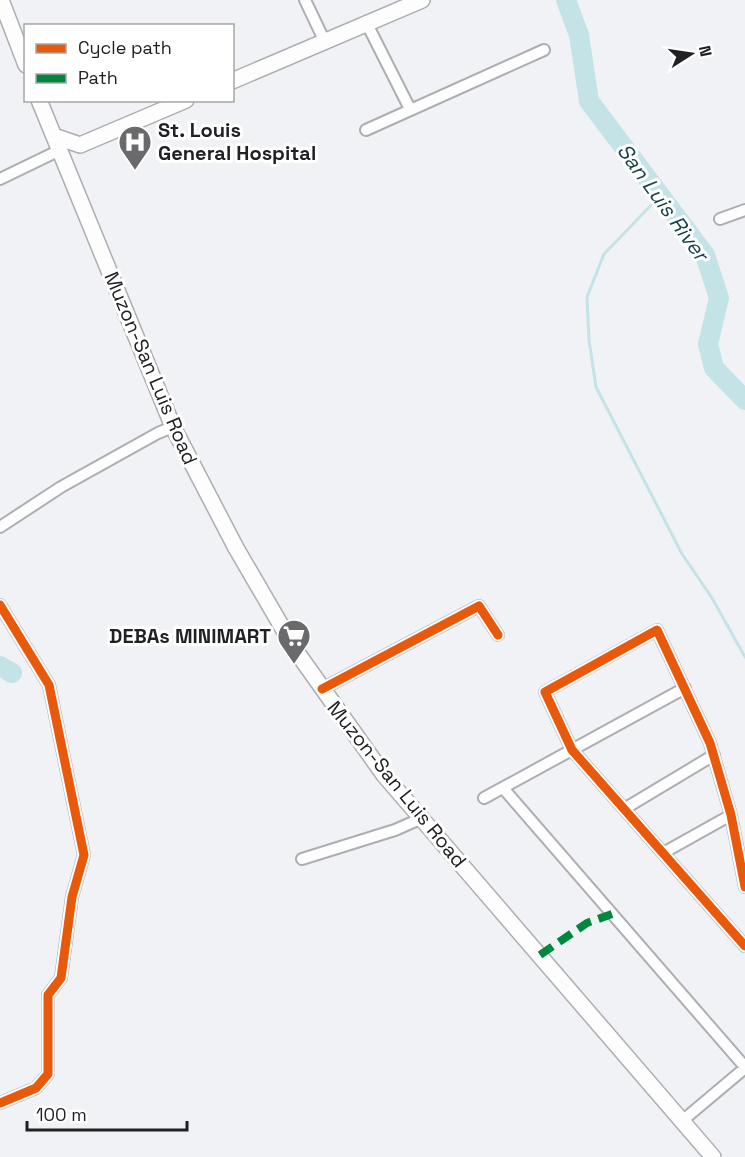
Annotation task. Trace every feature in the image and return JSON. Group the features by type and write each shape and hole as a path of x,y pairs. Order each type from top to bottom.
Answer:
{"main road":[{"path":"1,0 24,60"},
{"path":"234,80 422,0"},
{"name":"Muzon-San Luis Road","path":"40,102 173,428 236,548 321,689 357,740 420,819 713,1157"},
{"path":"57,143 80,145 181,102"},
{"path":"67,167 80,145"}],"street":[{"path":"305,0 325,42"},
{"path":"367,24 410,109"},
{"path":"366,130 544,50"},
{"path":"0,179 57,143"},
{"path":"720,219 745,210"},
{"path":"0,527 61,487 158,433 173,428"},
{"path":"0,605 49,685 84,855 72,897 61,978 48,995 48,1074 36,1088 0,1102"},
{"path":"321,689 479,606 498,635"},
{"path":"745,887 731,815 714,755 657,630 545,692 572,750 745,945"},
{"path":"484,798 685,688"},
{"path":"624,809 714,755"},
{"path":"503,788 745,1067 682,1121"},
{"path":"663,853 731,815"},
{"path":"302,859 394,830 420,819"},
{"path":"735,934 745,926"}],"waterway":[{"name":"San Luis River","path":"566,0 579,35 589,101 705,255 719,298 708,344 714,368 745,400"},
{"path":"660,196 604,254 587,297 589,340 596,387 682,554 712,598 745,657"},
{"path":"0,666 12,673"}],"marked path":[{"path":"540,955 587,923 612,914"}],"cycle path":[{"path":"0,605 49,685 84,855 72,897 61,978 48,995 48,1074 36,1088 0,1103"},
{"path":"322,689 479,606 498,635"},
{"path":"745,887 731,815 710,743 657,630 545,692 572,750 745,946"}],"place":[{"name":"St. Louis General Hospital","path":"135,171"},
{"name":"DEBAs MINIMART","path":"294,665"}]}
